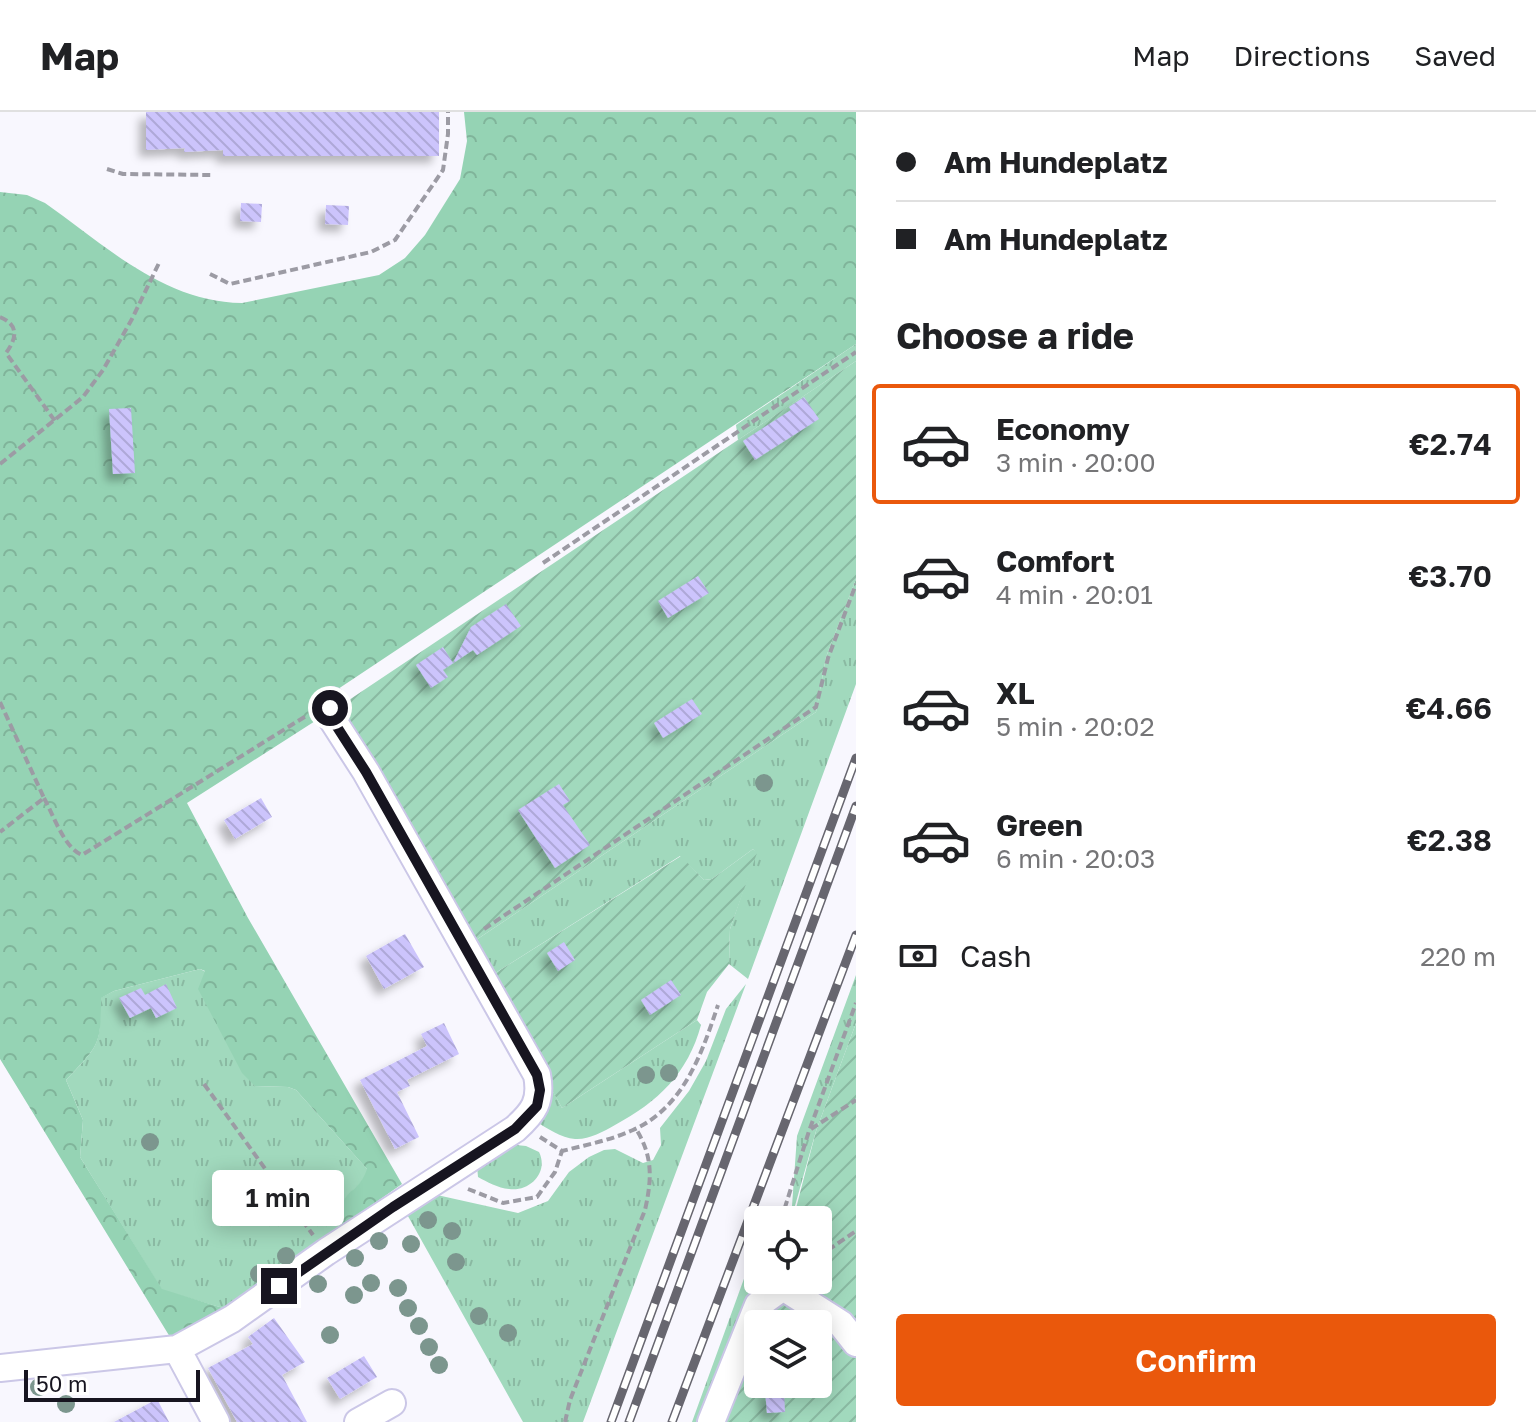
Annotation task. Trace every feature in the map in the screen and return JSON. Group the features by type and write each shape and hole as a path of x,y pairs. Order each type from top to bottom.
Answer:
{"street":[{"path":"0,1368 177,1349 232,1319 326,1252 515,1129 537,1106 540,1090 537,1075 366,772 330,716 332,701"},
{"path":"711,1422 758,1305 783,1287 841,1324 856,1343"},
{"path":"177,1349 216,1422"},
{"path":"358,1422 392,1403"}],"path":[{"path":"210,274 230,284 371,252 395,240 443,170 448,112"},
{"path":"107,169 123,174 213,175"},
{"path":"0,464 83,397 103,370 132,319 159,263"},
{"path":"0,317 10,321 15,330 14,342 6,353 55,421"},
{"path":"543,563 856,352"},
{"path":"463,943 816,707 828,658 856,584"},
{"path":"0,702 44,798 69,843 82,855 332,701"},
{"path":"0,832 44,798"},
{"path":"785,1206 856,1003"},
{"path":"515,1129 540,1137 562,1151 636,1129 684,1087 701,1056 718,1005"},
{"path":"204,1084 326,1252"},
{"path":"809,1131 856,1100"},
{"path":"565,1422 570,1400 645,1210 650,1190 648,1147 636,1129"},
{"path":"439,1177 503,1203 537,1197 555,1172 562,1151"},
{"path":"832,1247 856,1231"}],"green space":[{"path":"464,112 856,112 856,344 323,699 323,716 187,803 248,918 402,1184 342,1226 345,1198 367,1169 296,1090 255,1086 242,1073 198,989 205,971 200,969 114,991 101,998 96,1044 66,1080 83,1120 80,1157 162,1289 223,1308 170,1337 0,1059 0,192 27,195 45,203 137,269 161,282 214,300 242,303 379,275 405,258 425,235 460,179 467,141"},
{"path":"856,344 856,361 738,440 736,425"},
{"path":"856,361 856,579 826,657 816,712 470,944 334,710"},
{"path":"856,579 856,684 748,979 729,964 730,929 756,853 753,849 712,879 704,880 680,856 489,977 470,944 816,712 826,657"},
{"path":"753,849 757,853 730,929 729,964 707,992 697,1020 562,1108 489,977 681,856 704,880 712,879"},
{"path":"200,969 206,972 255,1086 296,1090 368,1170 342,1205 342,1226 223,1308 162,1290 80,1157 83,1120 66,1080 96,1044 100,1026 100,998 114,991"},
{"path":"856,975 856,1023 816,1131 795,1206 792,1206 797,1136"},
{"path":"746,984 583,1422 523,1422 404,1209 437,1195 518,1213 548,1201 569,1172 604,1150 615,1149 643,1163 653,1160 661,1145 660,1128 689,1091 706,1061 726,1009"},
{"path":"697,1020 701,1025 679,1072 658,1096 631,1116 600,1133 580,1139 559,1135 535,1121 548,1082 562,1108"},
{"path":"856,1023 856,1422 721,1422 744,1358 744,1398 832,1398 832,1310 761,1310 767,1294 832,1294 832,1206 797,1206 816,1131"},
{"path":"516,1145 539,1152 541,1167 536,1179 524,1187 509,1189 478,1177 477,1166 502,1148"},
{"path":"744,1279 744,1294 749,1294 702,1422 692,1422"}],"building":[{"path":"146,112 439,112 439,156 223,156 223,150 146,150"},
{"path":"241,203 262,204 261,222 240,221"},
{"path":"326,205 349,206 348,225 325,224"},
{"path":"804,397 819,419 755,460 743,441 791,410 789,407"},
{"path":"131,408 135,473 113,474 109,409"},
{"path":"698,576 709,593 668,618 658,601"},
{"path":"506,604 521,626 477,655 473,650 443,670 448,677 431,688 416,665 443,647 453,663 471,627"},
{"path":"692,699 702,714 663,738 654,723"},
{"path":"559,784 570,801 563,805 590,845 555,868 518,810"},
{"path":"261,798 272,817 235,839 224,820"},
{"path":"405,934 424,967 384,989 366,956"},
{"path":"564,942 575,960 558,971 547,953"},
{"path":"671,980 681,995 650,1015 641,1000"},
{"path":"166,984 177,1008 156,1018 151,1008 130,1018 119,998 141,988 145,995"},
{"path":"444,1023 459,1054 407,1080 410,1086 397,1092 419,1137 395,1149 360,1080 427,1046 421,1034"},
{"path":"274,1318 305,1362 282,1375 307,1422 237,1422 208,1368 253,1344 248,1337"},
{"path":"364,1356 377,1377 340,1399 327,1378"},
{"path":"766,1398 784,1398 785,1412 767,1413"},
{"path":"157,1399 169,1422 114,1422"}],"railway":[{"path":"611,1422 856,758"},
{"path":"629,1422 856,806"},
{"path":"672,1422 856,935"}],"route":[{"path":"279,1286 393,1207 515,1129 537,1106 540,1090 537,1075 366,772 330,716 330,708"}]}
